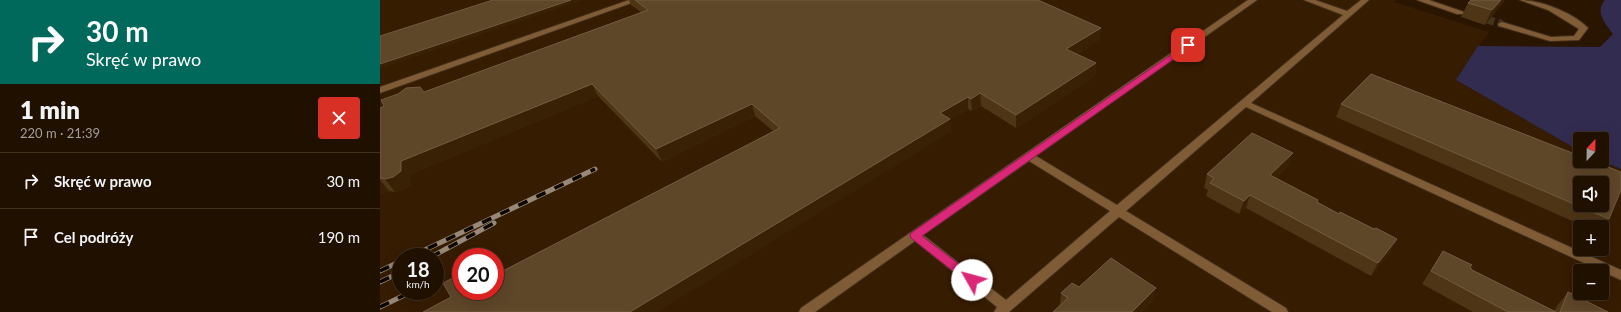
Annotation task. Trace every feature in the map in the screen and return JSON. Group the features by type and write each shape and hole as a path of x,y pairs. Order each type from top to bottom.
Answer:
{"lane":[{"path":"380,90 636,0"},
{"path":"805,312 1253,0"},
{"path":"1308,0 1348,14"},
{"path":"915,235 1003,309 1365,0"},
{"path":"1421,0 1460,12"},
{"path":"1502,24 1550,39 1576,38 1584,28 1551,8 1524,0"},
{"path":"1244,103 1621,275"},
{"path":"1029,156 1119,210 1282,312"}],"shaded area":[{"path":"380,0 1396,0 1394,2 1489,32 1456,80 1573,147 1573,168 1609,168 1609,164 1621,169 1621,312 380,312"},
{"path":"1605,0 1621,0 1621,169 1609,164 1609,132 1573,132 1573,147 1456,80 1478,46 1600,47 1613,34 1602,18 1602,4"}],"building":[{"path":"493,0 571,0 380,64 380,36"},
{"path":"635,0 1038,0 1101,28 1066,49 1096,63 1016,115 980,93 971,99 968,97 940,113 950,119 630,312 423,312 451,297 444,282 452,278 452,300 504,300 504,270 780,128 752,104 656,149 592,84 401,161 401,171 393,177 385,179 380,178 380,108 384,106 381,100 398,94 406,88 420,87 424,92 648,10"},
{"path":"1471,0 1501,0 1492,10 1468,3"},
{"path":"1371,74 1573,153 1573,168 1609,167 1621,172 1621,190 1609,219 1593,212 1609,212 1609,176 1573,176 1573,204 1341,104"},
{"path":"1252,133 1293,153 1270,175 1318,200 1317,202 1339,214 1340,212 1397,239 1378,263 1250,195 1244,201 1210,183 1214,178 1207,174"},
{"path":"1443,251 1472,265 1470,267 1472,270 1556,312 1508,312 1431,271"},
{"path":"1111,258 1156,288 1132,312 1053,312 1068,298 1061,293 1072,283 1079,287"},
{"path":"1568,292 1573,294 1573,300 1584,300 1608,312 1560,312"}],"tunnel":[{"path":"1475,16 1502,24"}],"railway":[{"path":"429,248 595,169"},
{"path":"444,250 494,223"},
{"path":"380,271 392,265"},
{"path":"380,282 392,276"},
{"path":"380,307 394,300"}],"route":[{"path":"972,280 915,235 1188,45"}]}
